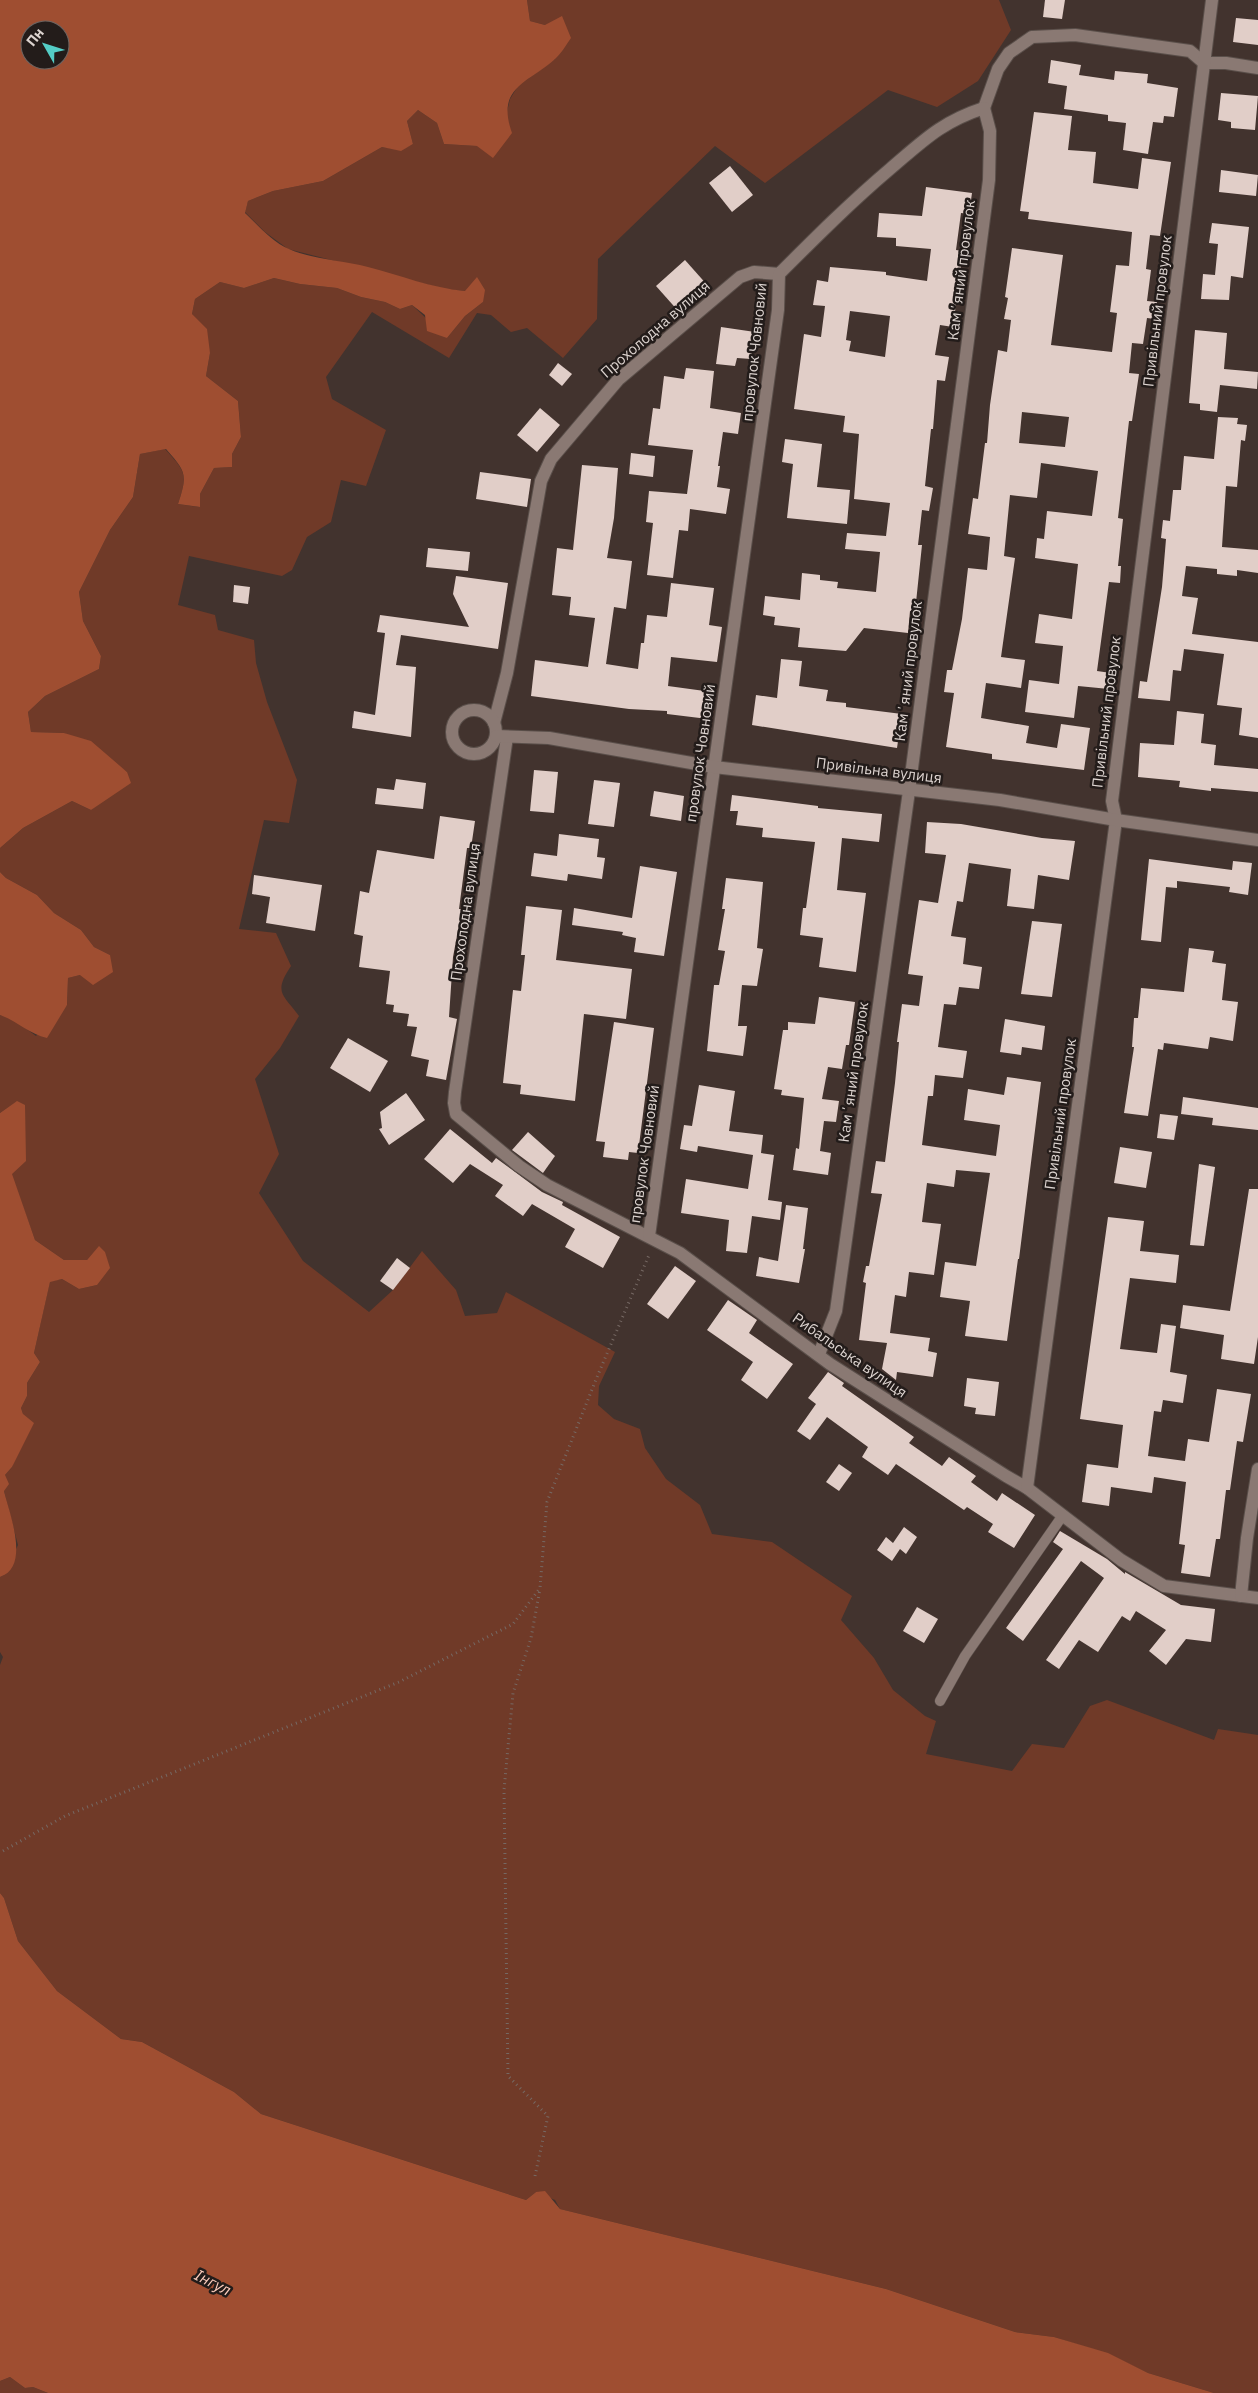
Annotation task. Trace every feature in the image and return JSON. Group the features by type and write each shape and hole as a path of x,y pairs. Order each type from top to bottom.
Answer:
{"street":[{"name":"Привільний провулок","path":"1027,1488 1116,820 1112,801 1113,791 1212,0"},
{"path":"779,274 847,206 940,127 960,116 984,108 998,69 1009,53 1032,37 1075,35 1190,51 1204,63 1226,63 1258,68"},
{"name":"Камʼяний провулок","path":"819,1354 836,1311 909,791 989,180 990,131 984,108"},
{"name":"Прохолодна вулиця","path":"456,1092 499,732 541,481 551,459 618,380 740,278 754,272 779,274"},
{"name":"провулок Човновий","path":"652,1238 714,767 778,310 779,274"},
{"name":"Привільна вулиця","path":"499,732 549,738 714,767 1000,800 1116,820 1258,840"},
{"name":"Рибальська вулиця","path":"456,1092 454,1103 456,1114 519,1166 547,1185 680,1253 855,1380 1027,1488 1121,1560 1164,1586 1258,1598"},
{"path":"1240,1596 1258,1469"}],"lane":[{"path":"940,1701 965,1656 1063,1514"}],"path":[{"path":"535,2176 548,2116 508,2076 504,1790 513,1693 531,1638 540,1588 547,1502 652,1238"},
{"path":"3,1851 65,1816 99,1801 213,1758 399,1682 513,1624 540,1588"}],"shaded area":[{"path":"527,0 999,0 1011,30 978,81 937,107 888,90 765,183 715,146 598,259 597,319 563,358 527,328 511,332 491,315 477,313 449,358 372,312 326,377 332,399 386,430 366,486 341,480 331,522 307,537 292,570 282,576 189,556 178,605 215,615 218,630 254,640 256,663 267,702 297,780 289,823 264,820 239,929 276,933 291,966 282,982 282,993 299,1016 280,1048 255,1079 279,1154 259,1193 303,1261 369,1312 393,1290 422,1251 456,1290 465,1316 497,1313 506,1292 615,1352 599,1386 598,1405 614,1419 640,1429 645,1448 666,1479 700,1505 712,1534 772,1542 852,1596 841,1620 874,1658 893,1690 925,1716 936,1721 926,1754 1012,1771 1032,1744 1064,1748 1090,1706 1107,1700 1214,1740 1218,1729 1258,1735 1258,2393 1214,2393 1148,2373 1108,2354 1054,2337 1015,2332 886,2289 560,2209 555,2200 536,2192 526,2200 261,2114 234,2092 142,2042 121,2039 57,1991 18,1941 4,1898 0,1893 0,1665 3,1657 0,1652 0,1577 4,1575 18,1545 4,1491 5,1475 12,1467 23,1414 21,1408 27,1396 27,1383 40,1362 34,1353 50,1281 62,1279 79,1289 97,1285 99,1247 87,1260 64,1260 35,1240 11,1174 16,1102 0,1113 0,1015 13,1019 36,1036 67,1005 68,978 80,975 110,955 94,947 81,930 54,913 37,895 6,878 0,872 0,848 23,828 72,801 91,810 127,772 64,733 31,732 28,712 45,696 99,669 101,656 83,621 79,592 110,530 133,497 140,454 165,449 177,463 183,474 183,486 178,504 199,507 200,494 214,468 232,467 232,454 241,437 238,401 206,376 210,353 192,314 195,299 220,282 244,288 274,278 300,284 337,288 361,297 385,302 400,309 412,305 447,338 465,316 483,302 465,291 445,289 288,249 265,232 245,212 248,201 273,191 323,181 382,147 401,150 413,144 407,121 418,110 437,123 444,144 477,146 506,116 510,99 518,86 555,59 545,25 530,21"},
{"path":"10,2377 25,2388 33,2387 48,2393 0,2393 0,2381"}],"water":[{"path":"0,0 527,0 530,21 545,25 562,16 571,38 557,58 524,82 511,96 508,106 508,118 512,133 493,158 477,146 444,144 437,123 418,110 407,121 413,144 401,151 382,147 323,181 273,191 248,201 245,213 271,238 289,249 318,258 358,265 428,284 465,291 477,277 485,290 483,302 465,316 447,338 427,331 425,315 412,305 400,309 385,302 361,297 337,288 300,284 274,278 244,288 220,282 195,299 192,314 207,329 210,353 206,376 238,401 241,437 232,454 232,467 214,468 200,494 200,507 178,504 184,479 178,463 166,449 140,454 133,497 110,530 79,592 83,621 101,656 99,669 45,696 28,712 31,732 64,733 91,741 127,772 131,783 91,810 72,801 23,828 0,848"},
{"path":"0,872 6,878 37,895 54,913 81,930 94,947 110,955 113,972 93,985 80,975 68,978 67,1005 47,1038 34,1034 0,1015"},
{"path":"17,1101 25,1105 26,1161 12,1174 35,1240 64,1260 87,1260 99,1246 105,1252 110,1268 97,1285 79,1289 62,1279 50,1282 34,1353 40,1362 27,1383 27,1396 21,1408 23,1414 34,1423 12,1467 5,1475 9,1484 4,1491 16,1538 16,1551 14,1562 9,1571 0,1577 0,1113"},
{"name":"Інгул","path":"0,1893 4,1898 18,1941 57,1991 121,2039 142,2042 234,2092 261,2114 526,2200 536,2192 545,2191 560,2209 886,2289 1015,2332 1054,2337 1108,2353 1148,2373 1214,2393 48,2393 33,2387 25,2388 10,2377 0,2381"}],"building":[{"path":"1045,0 1065,0 1062,19 1043,17"},
{"path":"1236,18 1258,20 1258,45 1233,42"},
{"path":"1051,60 1081,65 1079,75 1114,80 1115,71 1148,74 1147,83 1178,88 1174,117 1164,116 1163,123 1153,122 1148,154 1123,150 1126,123 1108,121 1108,115 1064,109 1067,86 1048,83"},
{"path":"1221,93 1258,96 1255,130 1231,128 1231,122 1218,120"},
{"path":"1034,112 1072,116 1068,150 1096,152 1093,183 1138,189 1142,158 1171,162 1160,236 1150,235 1146,269 1151,270 1147,301 1157,302 1155,319 1147,318 1143,344 1132,343 1129,373 1139,374 1132,421 1129,421 1118,518 1123,519 1118,566 1121,566 1120,583 1109,582 1097,671 1111,673 1109,689 1078,686 1074,718 1025,712 1029,680 1059,684 1063,646 1035,643 1039,614 1072,619 1078,564 1035,558 1037,538 1044,539 1047,511 1092,516 1098,471 1041,463 1037,498 1010,495 1004,556 1015,558 1001,657 1025,660 1021,688 986,683 981,718 1029,726 1026,743 1057,748 1061,724 1090,728 1084,770 992,759 992,754 946,747 954,693 944,692 947,670 952,670 962,619 968,568 987,570 990,537 968,534 973,498 978,499 998,350 1007,352 1011,320 1004,319 1008,298 1005,297 1012,248 1063,255 1051,345 1112,352 1117,313 1110,312 1116,265 1129,266 1132,232 1028,219 1029,212 1020,211","holes":["1022,412 1069,417 1065,447 1019,443"]},
{"path":"730,166 753,195 732,212 709,183"},
{"path":"1221,170 1258,175 1256,196 1219,192"},
{"path":"926,187 972,193 969,214 961,213 956,250 963,251 953,327 940,325 935,355 949,357 945,381 937,380 933,429 931,429 925,486 933,488 929,511 922,510 918,545 922,545 915,612 910,611 908,633 864,628 846,651 798,647 800,628 774,625 775,617 763,615 765,596 800,600 802,573 820,575 820,580 838,582 837,588 876,592 880,552 845,549 847,533 886,536 890,503 854,499 859,434 843,432 845,416 794,409 804,334 821,337 825,306 813,305 817,280 828,282 830,267 886,272 886,275 927,281 931,249 896,246 896,238 877,237 879,213 922,216","holes":["850,311 890,316 885,357 849,351 851,341 846,340"]},
{"path":"1212,223 1249,227 1243,278 1231,276 1229,300 1201,299 1203,274 1215,275 1218,244 1209,243"},
{"path":"685,260 709,287 680,313 656,286"},
{"path":"721,327 755,332 751,359 737,358 735,366 716,364"},
{"path":"1195,330 1227,333 1224,369 1258,372 1257,389 1220,385 1217,412 1200,410 1200,404 1189,403"},
{"path":"558,363 572,374 562,386 549,375"},
{"path":"686,368 714,371 710,408 741,413 738,434 723,432 717,487 730,489 726,514 690,509 688,531 679,530 673,578 647,575 653,523 646,522 649,491 687,494 693,450 648,445 653,408 660,409 664,376 684,379"},
{"path":"540,408 560,425 537,452 517,435"},
{"path":"1218,417 1238,418 1237,424 1247,425 1245,441 1241,440 1237,487 1226,486 1222,547 1258,550 1258,573 1237,570 1237,576 1217,574 1217,569 1186,566 1182,596 1198,598 1192,634 1258,642 1258,738 1239,735 1242,708 1217,705 1224,654 1184,649 1181,671 1173,670 1170,701 1138,698 1140,681 1147,682 1162,587 1166,539 1161,538 1163,520 1170,521 1173,490 1181,490 1184,456 1214,459"},
{"path":"785,439 822,444 817,487 850,490 847,524 787,518 793,464 782,462"},
{"path":"631,453 655,456 653,477 629,474"},
{"path":"582,465 618,468 614,518 607,558 632,561 626,609 614,607 606,664 638,669 641,643 644,643 647,615 667,617 671,583 714,588 709,625 722,627 717,662 671,657 668,686 712,692 708,719 667,714 667,711 629,709 531,696 535,660 588,667 595,618 569,615 571,597 552,595 557,548 573,550"},
{"path":"480,472 531,479 527,507 476,499"},
{"path":"428,548 470,552 468,571 426,567"},
{"path":"456,576 508,583 498,649 401,635 396,665 416,667 411,737 352,728 354,711 375,715 385,633 377,632 380,615 469,627 453,594"},
{"path":"234,585 250,587 248,604 233,602"},
{"path":"781,659 802,661 799,686 828,690 826,701 846,703 846,707 902,714 897,748 752,725 756,695 777,698"},
{"path":"1177,711 1204,714 1201,743 1216,745 1214,765 1258,769 1258,792 1211,788 1211,791 1179,787 1180,781 1138,777 1140,743 1174,745"},
{"path":"534,770 558,772 554,813 530,811"},
{"path":"396,779 426,783 423,809 375,804 377,788 394,790"},
{"path":"594,780 620,783 614,827 588,824"},
{"path":"654,791 684,796 681,821 650,816"},
{"path":"732,795 818,806 818,808 882,814 879,842 842,838 837,890 866,893 856,972 819,967 823,938 800,935 803,908 806,908 815,842 762,837 763,828 736,825 738,811 730,811"},
{"path":"440,816 475,821 471,848 467,848 459,909 462,909 453,957 449,1017 457,1019 446,1080 426,1076 429,1060 411,1056 417,1027 407,1026 409,1014 393,1012 394,1005 386,1004 390,971 359,967 363,936 354,934 360,891 369,893 377,850 434,859"},
{"path":"927,822 961,824 1042,838 1075,841 1069,880 1038,875 1034,909 1007,906 1011,869 969,863 963,902 957,901 951,936 966,938 963,964 982,967 979,989 959,987 956,1005 944,1004 938,1047 967,1051 963,1078 935,1075 933,1096 928,1096 922,1145 996,1156 1000,1125 964,1120 968,1089 1004,1095 1007,1077 1041,1082 1019,1259 1007,1341 965,1336 970,1301 940,1297 945,1262 976,1266 990,1173 956,1170 954,1187 927,1183 922,1222 941,1224 934,1275 909,1272 906,1297 895,1295 890,1333 930,1338 928,1351 937,1353 933,1377 897,1372 896,1380 882,1369 887,1343 859,1340 866,1283 863,1282 866,1266 869,1266 882,1194 871,1193 876,1161 885,1162 902,1004 919,1006 923,976 908,974 919,900 938,903 946,855 925,853"},
{"path":"559,834 599,839 597,857 605,858 602,879 568,874 567,881 531,876 534,853 557,856"},
{"path":"1149,859 1232,870 1233,861 1252,863 1248,895 1229,892 1230,887 1177,881 1177,888 1166,887 1161,942 1141,940"},
{"path":"640,866 677,872 664,956 634,952 636,938 622,935 623,932 572,925 574,908 632,918"},
{"path":"254,875 322,885 315,931 266,923 270,897 252,894"},
{"path":"726,878 763,882 757,948 763,949 757,986 742,985 738,1026 747,1026 743,1056 707,1051 714,985 719,985 725,951 718,950 725,909 722,909"},
{"path":"526,906 562,910 556,960 632,969 626,1019 584,1014 575,1101 520,1094 521,1085 503,1083 513,990 521,991 525,955 521,955"},
{"path":"1032,921 1062,924 1052,997 1021,994"},
{"path":"1189,948 1214,951 1212,962 1226,964 1222,1000 1238,1002 1233,1041 1210,1037 1208,1049 1164,1043 1163,1050 1158,1049 1148,1116 1124,1113 1134,1047 1132,1047 1134,1018 1138,1018 1141,988 1184,992"},
{"path":"819,997 855,1002 849,1045 846,1045 842,1069 828,1067 822,1099 839,1101 836,1122 824,1121 820,1151 831,1153 828,1175 793,1170 796,1148 799,1149 804,1098 781,1095 782,1090 774,1089 783,1030 788,1030 788,1022 815,1024"},
{"path":"1005,1019 1045,1026 1042,1050 1022,1047 1021,1055 1000,1052"},
{"path":"614,1022 654,1028 638,1153 629,1152 628,1160 603,1157 605,1142 596,1141"},
{"path":"348,1038 388,1061 370,1092 330,1068"},
{"path":"699,1085 735,1091 729,1131 763,1135 761,1153 774,1155 768,1200 782,1202 780,1220 752,1216 747,1253 726,1251 729,1220 681,1213 686,1179 748,1189 753,1155 698,1146 697,1152 680,1149 684,1125 692,1126"},
{"path":"406,1093 425,1120 389,1145 379,1129 382,1128 380,1112"},
{"path":"1183,1097 1258,1108 1258,1130 1212,1125 1213,1118 1181,1114"},
{"path":"1160,1114 1178,1116 1174,1140 1157,1138"},
{"path":"450,1129 492,1163 496,1158 542,1192 563,1202 562,1205 620,1237 603,1268 565,1247 575,1229 532,1204 523,1216 495,1196 503,1185 470,1164 453,1183 424,1159"},
{"path":"528,1132 555,1156 543,1173 512,1150"},
{"path":"1120,1147 1152,1152 1146,1188 1114,1183"},
{"path":"1199,1164 1215,1167 1204,1246 1190,1245"},
{"path":"1249,1189 1258,1189 1258,1337 1254,1364 1221,1359 1224,1335 1180,1328 1183,1305 1230,1311"},
{"path":"786,1205 808,1208 803,1249 805,1249 799,1283 756,1276 759,1257 778,1261"},
{"path":"1108,1217 1144,1221 1140,1251 1179,1255 1176,1283 1130,1278 1120,1349 1157,1353 1161,1324 1176,1326 1170,1372 1187,1375 1183,1403 1163,1400 1161,1412 1154,1411 1148,1456 1185,1461 1188,1439 1209,1442 1217,1389 1251,1394 1243,1442 1237,1441 1230,1490 1226,1490 1220,1539 1216,1539 1210,1577 1181,1573 1185,1545 1179,1544 1186,1482 1154,1477 1152,1493 1111,1487 1109,1506 1082,1502 1087,1464 1118,1468 1123,1425 1080,1419"},
{"path":"397,1258 410,1268 393,1290 380,1281"},
{"path":"675,1266 696,1281 668,1319 647,1304"},
{"path":"728,1300 757,1320 749,1333 793,1364 767,1399 741,1380 753,1362 707,1330"},
{"path":"828,1372 844,1383 842,1386 914,1437 909,1443 942,1466 949,1457 976,1476 971,1482 997,1501 1002,1493 1035,1515 1014,1548 988,1532 993,1524 967,1507 964,1510 896,1464 888,1475 862,1457 868,1447 827,1417 810,1440 797,1431 816,1404 808,1398"},
{"path":"967,1378 999,1382 995,1416 975,1414 976,1408 964,1406"},
{"path":"839,1464 852,1473 839,1491 826,1482"},
{"path":"904,1527 917,1537 906,1554 900,1549 892,1561 877,1550 886,1537 893,1543"},
{"path":"1060,1531 1107,1559 1125,1574 1125,1572 1181,1605 1215,1609 1211,1642 1186,1639 1166,1665 1149,1651 1166,1630 1136,1611 1130,1621 1122,1616 1098,1652 1079,1640 1059,1669 1046,1660 1104,1578 1081,1561 1023,1641 1006,1628 1063,1549 1053,1542"},
{"path":"917,1607 938,1619 924,1643 903,1631"}]}
